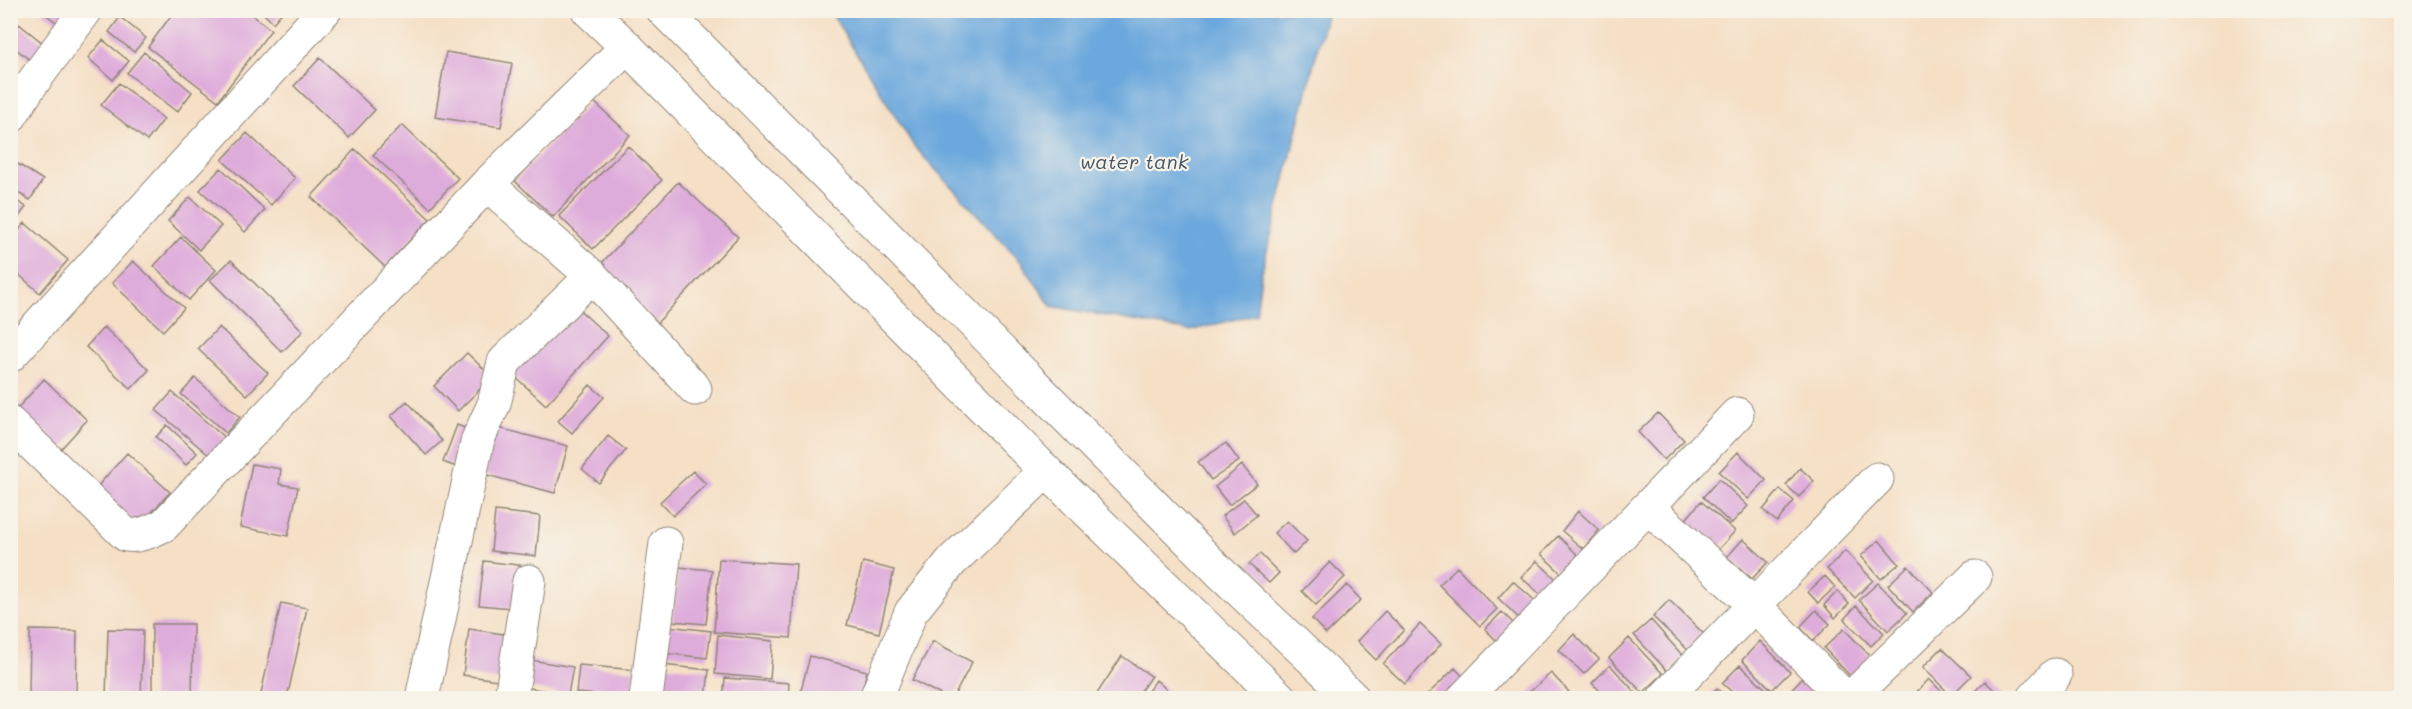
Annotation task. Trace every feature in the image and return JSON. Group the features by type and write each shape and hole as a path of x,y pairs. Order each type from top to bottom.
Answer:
{"street":[{"path":"10,117 27,89 86,10"},
{"path":"10,356 325,10"},
{"path":"588,10 1046,471 1280,699"},
{"path":"663,10 1221,573 1353,699"},
{"path":"10,423 126,535 148,533 164,525 487,184 627,47"},
{"path":"487,184 592,276 694,389"},
{"path":"422,699 478,439 494,404 504,362 592,276"},
{"path":"1464,699 1737,414"},
{"path":"876,699 911,612 952,561 1046,471"},
{"path":"1664,699 1753,604 1877,478"},
{"path":"1648,507 1753,604 1845,699"},
{"path":"646,699 666,543"},
{"path":"1851,699 1975,577"},
{"path":"511,699 529,581"}],"water":[{"name":"water tank","path":"830,11 1327,11 1261,275 1256,314 1190,331 1051,306 1022,263 914,146"}],"building":[{"path":"40,10 71,10 60,25"},
{"path":"175,10 246,10 271,30 218,101 148,47"},
{"path":"260,10 284,10 273,23"},
{"path":"120,17 146,38 134,52 109,32"},
{"path":"19,24 44,44 31,61 10,44 10,35"},
{"path":"103,40 129,61 113,80 88,58"},
{"path":"144,52 192,92 177,112 127,73"},
{"path":"446,52 512,63 501,127 435,117"},
{"path":"320,58 375,110 349,138 294,86"},
{"path":"119,83 164,119 147,141 101,105"},
{"path":"592,100 630,135 553,217 515,181"},
{"path":"402,125 458,178 430,208 373,155"},
{"path":"247,133 295,178 271,205 222,160"},
{"path":"628,146 662,180 593,249 559,216"},
{"path":"355,149 430,219 385,267 311,197"},
{"path":"10,159 43,180 30,200 10,188"},
{"path":"221,168 265,210 245,232 200,190"},
{"path":"678,182 738,237 657,323 598,267"},
{"path":"10,196 26,207 10,229"},
{"path":"190,197 221,226 199,250 168,221"},
{"path":"25,223 68,260 40,293 10,267 10,240"},
{"path":"181,237 216,270 189,300 154,266"},
{"path":"231,260 303,331 282,352 210,280"},
{"path":"133,261 184,308 163,331 112,283"},
{"path":"573,304 608,336 546,405 511,373"},
{"path":"104,327 149,370 131,389 86,347"},
{"path":"219,327 268,373 247,395 198,349"},
{"path":"467,353 492,377 458,411 434,386"},
{"path":"195,378 240,417 226,433 181,394"},
{"path":"44,379 87,420 59,451 16,410"},
{"path":"590,385 604,397 572,433 558,421"},
{"path":"172,392 226,439 211,457 156,410"},
{"path":"407,401 442,441 426,455 391,416"},
{"path":"1658,413 1684,440 1664,460 1638,432"},
{"path":"167,425 197,453 186,465 156,437"},
{"path":"457,425 473,431 459,468 443,462"},
{"path":"495,427 568,446 555,493 483,474"},
{"path":"608,436 626,450 599,483 582,469"},
{"path":"1226,443 1239,461 1211,480 1198,462"},
{"path":"1738,452 1766,480 1748,499 1719,472"},
{"path":"127,453 170,492 139,526 96,488"},
{"path":"252,464 281,469 279,484 298,487 288,536 240,527"},
{"path":"1242,465 1257,484 1229,505 1215,487"},
{"path":"1800,468 1814,481 1799,497 1786,485"},
{"path":"693,471 706,484 673,516 660,502"},
{"path":"1719,479 1748,506 1731,524 1703,497"},
{"path":"1780,489 1794,501 1777,522 1763,510"},
{"path":"1244,499 1257,515 1235,533 1222,516"},
{"path":"1701,501 1735,531 1717,551 1684,522"},
{"path":"495,511 540,516 536,556 491,551"},
{"path":"1578,511 1599,530 1583,549 1562,531"},
{"path":"1287,521 1307,541 1294,554 1274,533"},
{"path":"1558,536 1583,560 1566,578 1541,554"},
{"path":"1743,539 1768,562 1752,579 1727,557"},
{"path":"1879,540 1899,564 1881,579 1861,556"},
{"path":"1845,551 1873,580 1855,598 1827,569"},
{"path":"1260,554 1279,573 1269,583 1249,564"},
{"path":"719,559 796,564 791,638 714,632"},
{"path":"484,561 526,566 521,609 479,605"},
{"path":"1537,561 1558,581 1543,597 1521,577"},
{"path":"863,562 894,570 879,633 847,625"},
{"path":"1330,562 1345,577 1316,605 1302,591"},
{"path":"1908,566 1933,592 1913,612 1888,585"},
{"path":"678,567 712,570 706,624 672,621"},
{"path":"1457,567 1497,609 1480,626 1439,585"},
{"path":"1825,576 1835,587 1818,603 1808,592"},
{"path":"1513,581 1542,607 1526,625 1498,598"},
{"path":"1878,583 1907,613 1888,631 1859,600"},
{"path":"1347,585 1361,600 1326,634 1312,619"},
{"path":"1838,591 1849,604 1835,618 1824,605"},
{"path":"1669,600 1705,635 1689,651 1653,617"},
{"path":"281,603 307,608 287,698 260,698"},
{"path":"1856,606 1884,633 1871,646 1844,619"},
{"path":"1816,610 1830,624 1813,641 1800,627"},
{"path":"1385,611 1404,630 1376,660 1357,641"},
{"path":"1502,612 1520,630 1503,647 1485,629"},
{"path":"1651,620 1684,657 1668,672 1634,635"},
{"path":"152,624 193,624 192,698 152,698"},
{"path":"1420,624 1441,644 1405,684 1383,664"},
{"path":"667,626 711,631 707,658 663,653"},
{"path":"108,629 143,630 141,698 106,698"},
{"path":"469,629 510,635 504,681 463,675"},
{"path":"1844,629 1871,657 1850,676 1824,648"},
{"path":"30,630 77,631 76,698 29,698"},
{"path":"1574,634 1599,659 1584,674 1559,650"},
{"path":"718,635 773,641 770,679 715,674"},
{"path":"1629,638 1663,674 1643,693 1609,658"},
{"path":"933,641 972,662 953,698 947,698 912,680"},
{"path":"1760,641 1790,672 1772,690 1742,660"},
{"path":"1942,648 1971,676 1951,696 1923,667"},
{"path":"810,656 867,671 860,698 799,698"},
{"path":"1122,656 1151,676 1136,698 1094,698"},
{"path":"519,658 573,667 568,695 514,685"},
{"path":"579,665 635,670 633,698 576,693"},
{"path":"662,665 709,670 706,698 659,698"},
{"path":"1610,665 1635,692 1628,698 1607,698 1592,683"},
{"path":"1740,665 1769,692 1763,698 1739,698 1722,683"},
{"path":"1455,668 1467,681 1449,698 1424,698"},
{"path":"1551,673 1569,692 1562,698 1523,698"},
{"path":"725,678 789,683 788,698 723,698"},
{"path":"1802,678 1823,698 1783,698"},
{"path":"1929,679 1948,698 1918,698 1914,695"},
{"path":"1156,680 1176,698 1143,698"},
{"path":"1985,681 2002,698 1968,698"},
{"path":"1717,688 1727,698 1707,698"}]}
